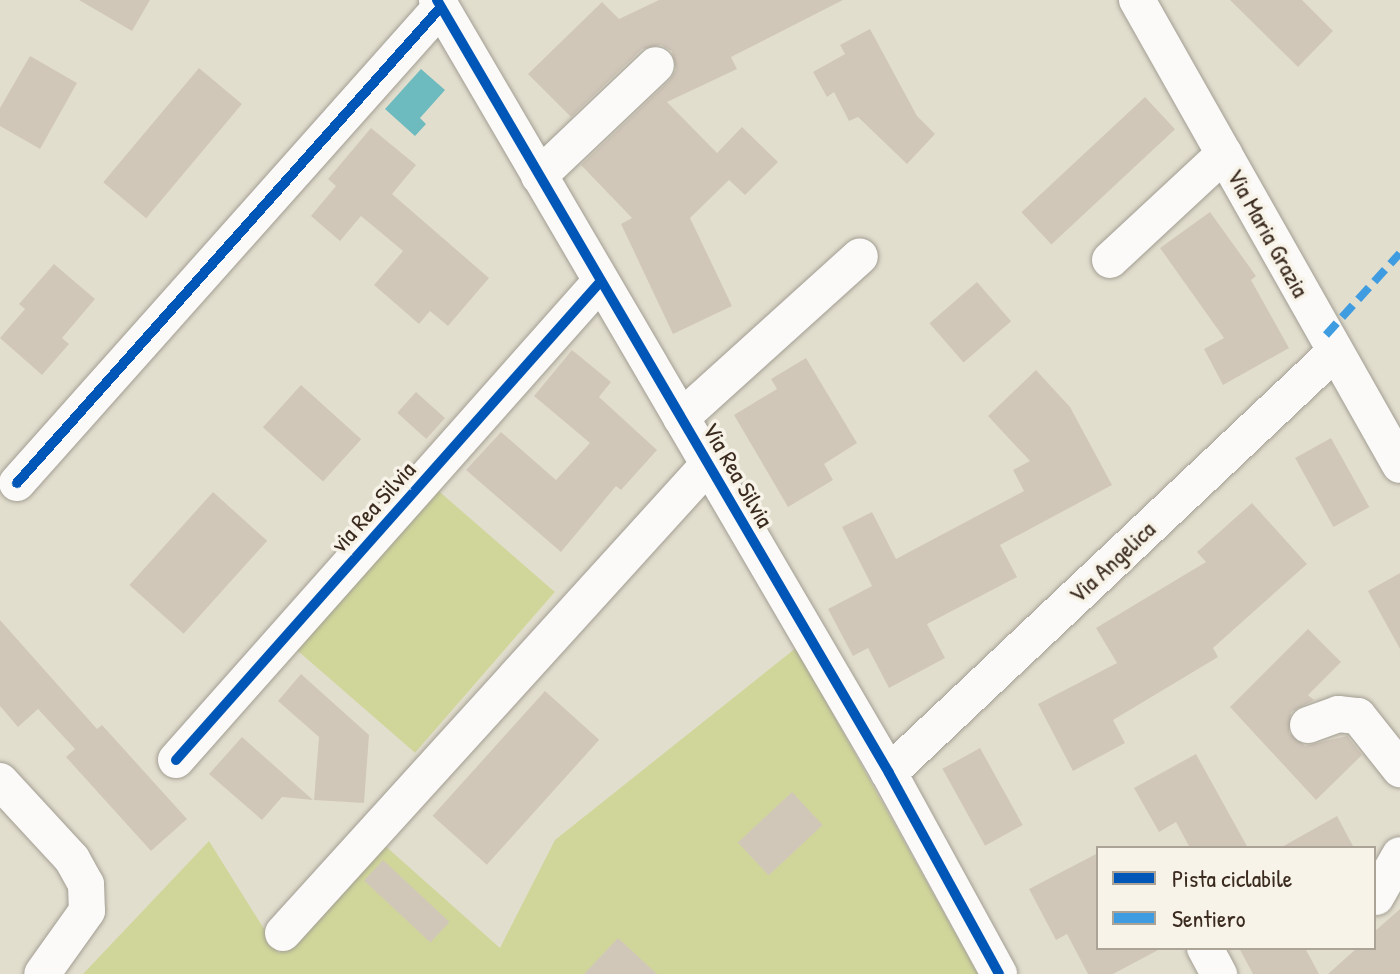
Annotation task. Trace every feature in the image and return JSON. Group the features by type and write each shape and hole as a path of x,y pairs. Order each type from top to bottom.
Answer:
{"street":[{"name":"Via Maria Grazia","path":"1137,0 1400,465"},
{"path":"17,483 439,3"},
{"name":"Via Rea Silvia","path":"439,3 889,773 999,974"},
{"path":"539,176 656,65"},
{"path":"1110,260 1224,154"},
{"name":"via Rea Silvia","path":"681,418 860,256"},
{"name":"via Rea Silvia","path":"176,760 601,281"},
{"name":"Via Angelica","path":"889,773 1335,352"},
{"name":"via Rea Silvia","path":"283,933 708,465"},
{"path":"1308,725 1338,714 1358,716 1400,769"},
{"path":"0,781 72,859 86,884 83,919 42,974"},
{"path":"1376,897 1400,855"}],"green space":[{"path":"434,487 555,592 415,753 294,648"},
{"path":"796,648 978,974 83,974 209,841 279,953 382,843 500,948 555,840"}],"water":[{"path":"421,69 445,90 420,118 426,124 415,136 385,109"}],"building":[{"path":"79,0 150,0 132,31"},
{"path":"659,0 843,0 731,57 737,69 667,102 717,153 742,127 778,162 745,195 729,180 690,218 732,306 673,334 621,224 632,218 581,165 670,80 676,70 672,51 661,45 642,49 571,117 528,74 602,2 619,19"},
{"path":"1230,0 1302,0 1333,31 1298,67"},
{"path":"870,29 917,116 935,134 907,164 858,117 849,121 834,92 827,97 813,72 845,54 840,45"},
{"path":"30,56 77,83 40,149 0,126 0,108"},
{"path":"199,68 242,104 146,218 103,182"},
{"path":"1145,97 1175,129 1051,244 1021,212"},
{"path":"371,128 416,165 392,194 489,278 448,326 430,311 419,324 374,285 403,251 361,216 340,241 311,216 336,186 328,179"},
{"path":"1210,212 1256,276 1251,280 1289,348 1223,385 1204,349 1224,338 1160,248"},
{"path":"54,264 95,299 62,338 69,344 42,375 0,338 25,309 19,304"},
{"path":"977,282 1011,321 964,363 929,323"},
{"path":"572,350 611,382 599,397 657,450 621,490 616,486 561,552 466,470 501,432 556,480 590,443 534,396"},
{"path":"806,358 857,443 824,464 833,480 788,507 734,415 777,389 771,379"},
{"path":"1036,370 1070,407 1112,485 1000,545 1017,577 927,624 945,658 889,688 868,648 853,656 828,609 872,586 842,527 872,512 896,559 1024,491 1013,470 1030,461 988,416"},
{"path":"301,385 361,439 323,482 263,427"},
{"path":"416,392 445,418 426,439 397,413"},
{"path":"1331,438 1369,507 1333,527 1295,458"},
{"path":"213,492 267,541 184,634 129,585"},
{"path":"1252,503 1307,564 1213,648 1218,657 1113,720 1125,743 1073,771 1038,704 1117,663 1096,628 1206,562 1197,552"},
{"path":"1400,573 1400,649 1368,591"},
{"path":"0,620 97,729 102,725 187,819 151,851 66,757 75,749 38,709 18,727 0,706"},
{"path":"1308,629 1341,662 1308,695 1314,700 1291,712 1289,733 1305,746 1347,736 1362,755 1316,800 1230,707"},
{"path":"301,674 369,735 364,803 314,800 319,737 278,701"},
{"path":"545,691 599,740 487,865 433,816"},
{"path":"242,737 313,800 282,797 262,820 209,774"},
{"path":"980,748 1023,825 985,846 942,769"},
{"path":"1196,754 1247,846 1189,846 1176,822 1159,832 1134,788"},
{"path":"792,792 823,825 769,875 738,842"},
{"path":"1337,816 1353,846 1284,846"},
{"path":"1096,854 1096,950 1158,950 1113,974 1088,974 1067,934 1056,940 1029,889"},
{"path":"383,860 450,922 430,943 364,880"},
{"path":"1400,909 1400,974 1328,974 1355,950 1376,950 1376,930"},
{"path":"618,938 657,974 584,974"},
{"path":"1240,950 1306,950 1319,974 1253,974"}],"marked path":[{"path":"1326,335 1400,253"}],"cycle path":[{"path":"437,0 889,773 999,974"},
{"path":"17,483 441,7"},
{"path":"176,760 601,281"}]}
